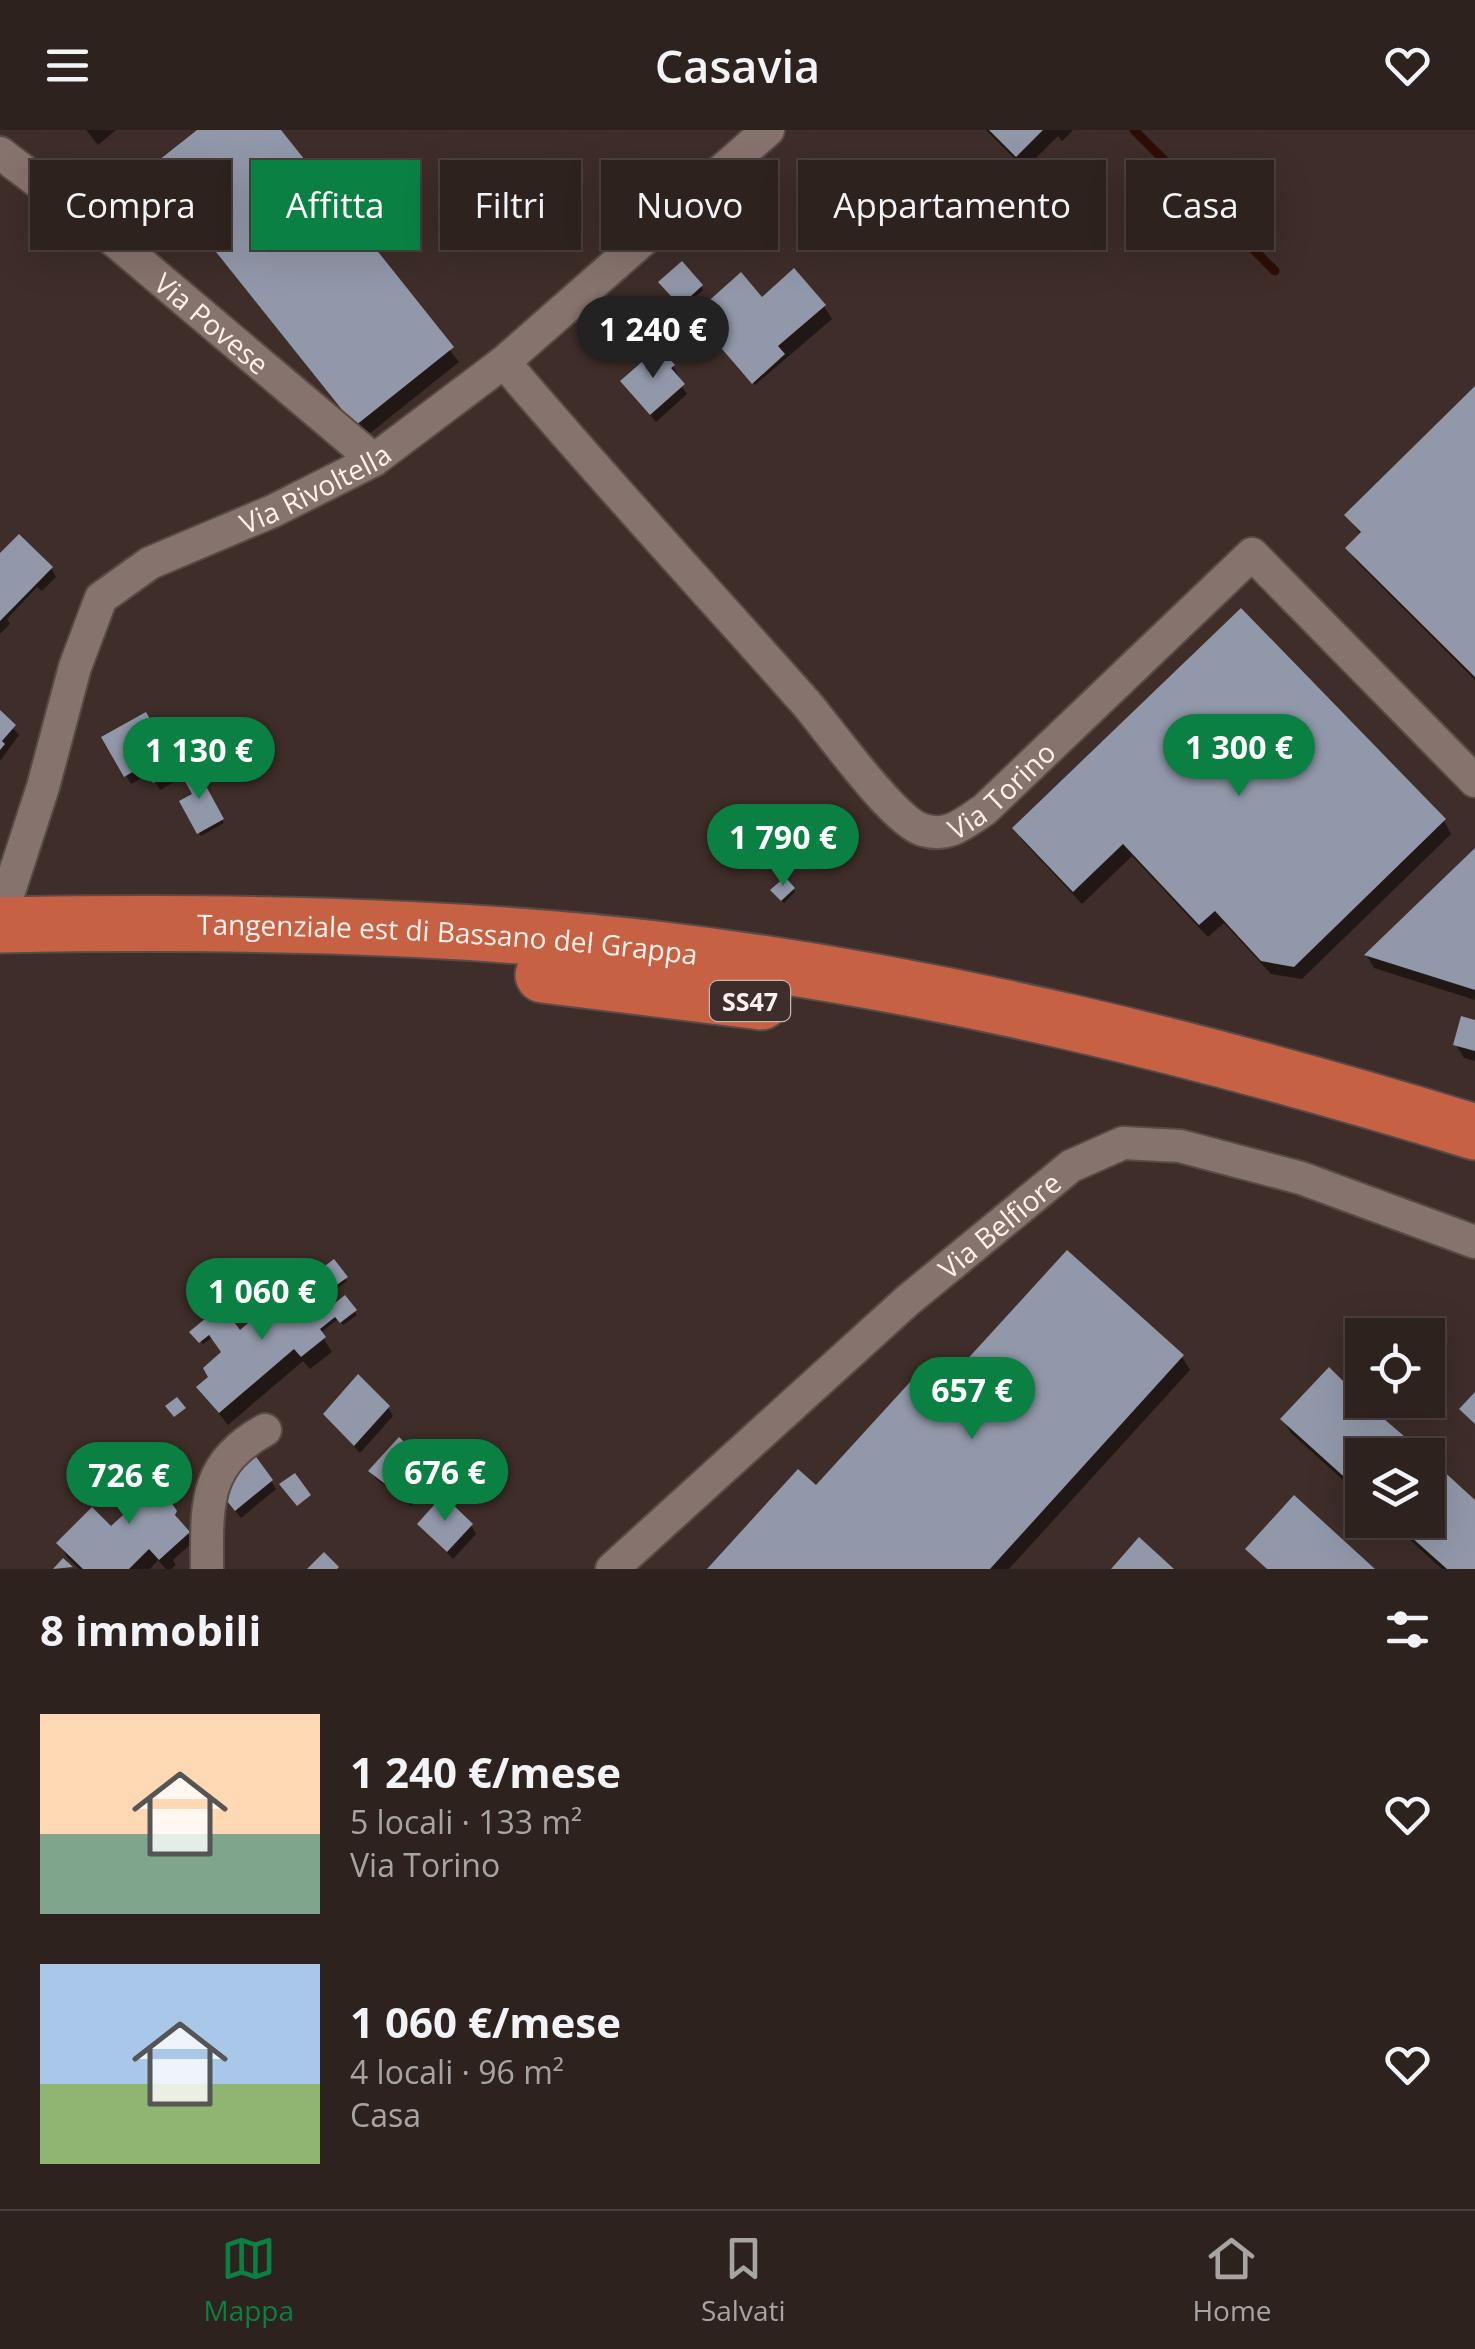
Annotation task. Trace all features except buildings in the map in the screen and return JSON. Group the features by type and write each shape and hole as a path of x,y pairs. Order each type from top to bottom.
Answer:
{"highway":[{"name":"Tangenziale est di Bassano del Grappa","path":"6,938 265,922 500,934 676,952 967,1000 1110,1030 1302,1079 1475,1132"},
{"name":"Tangenziale est di Bassano del Grappa","path":"6,938 246,958 502,970 812,1008 1102,1061 1475,1163"}],"street":[{"name":"Via Rivoltella","path":"6,938 75,666 101,598 150,563 274,511 374,460 504,362 768,130"},
{"name":"Via Povese","path":"0,153 103,231 374,460"},
{"name":"Via Torino","path":"504,362 898,813 921,830 950,833 984,810 1252,554 1475,781"},
{"name":"Via Belfiore","path":"612,1569 907,1301 1071,1166 1123,1143 1180,1146 1301,1178 1475,1242"},
{"path":"207,1569 207,1513 216,1476 239,1444 265,1430"}],"waterway":[{"path":"1134,130 1275,271"}]}
